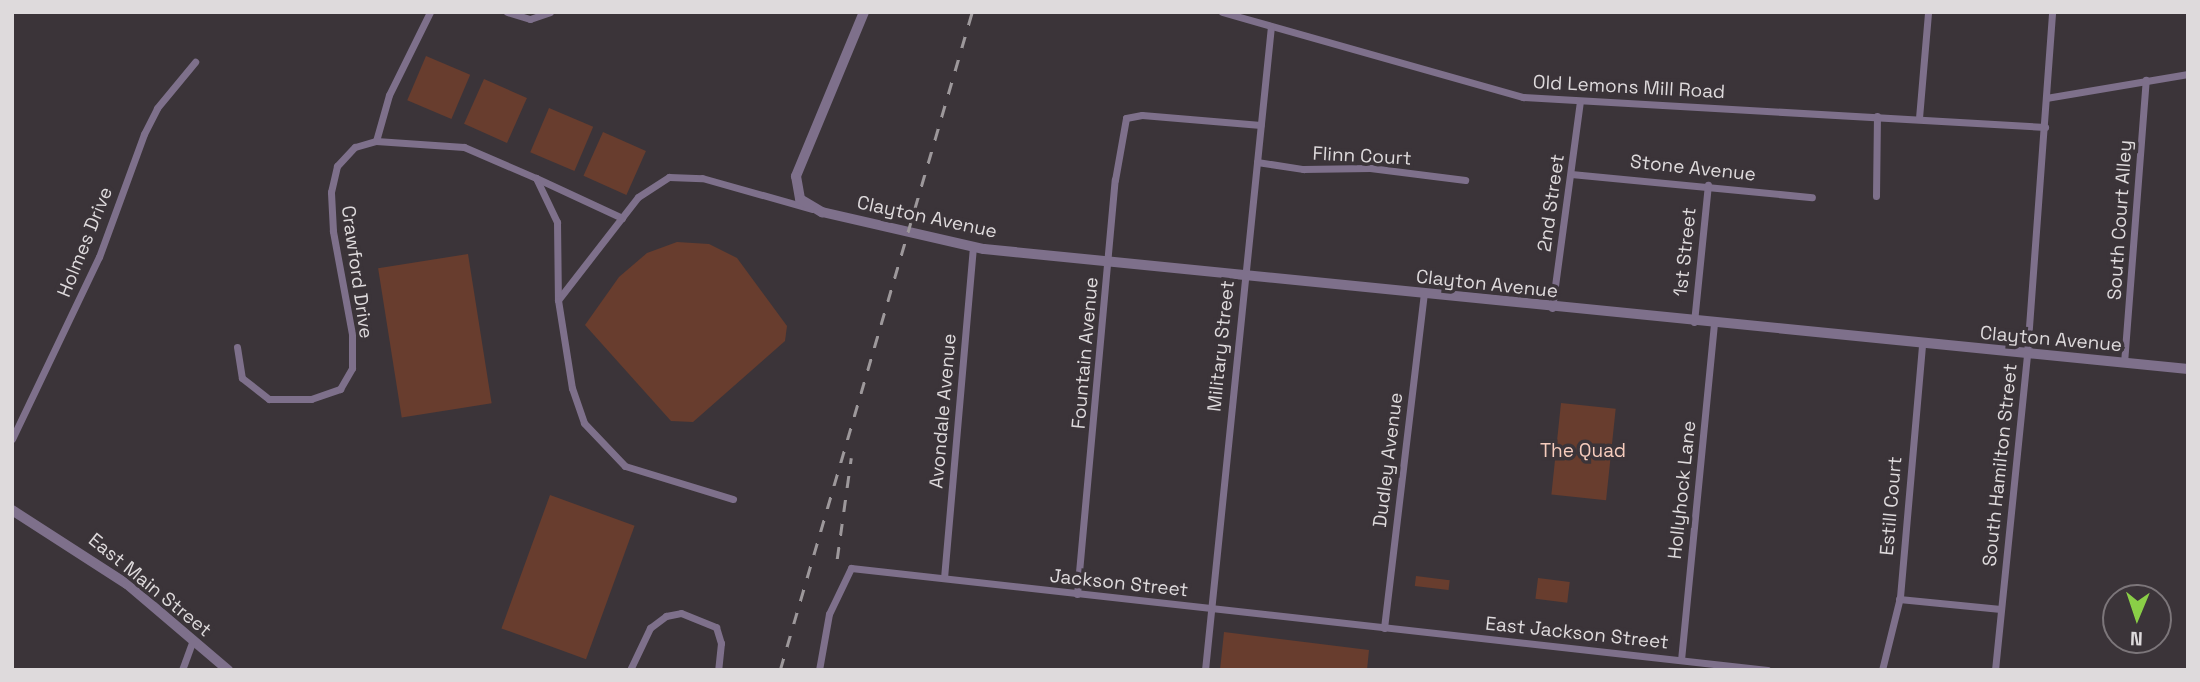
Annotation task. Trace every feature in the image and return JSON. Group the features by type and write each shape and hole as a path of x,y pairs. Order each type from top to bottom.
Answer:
{"street":[{"path":"430,12 389,95 376,141 464,147 622,218"},
{"path":"507,12 530,19 550,12"},
{"path":"813,209 796,191 802,159 864,12"},
{"name":"Old Lemons Mill Road","path":"1222,12 1489,90 1580,102 1919,118 2045,127"},
{"path":"1919,118 1928,12"},
{"name":"South Hamilton Street","path":"1995,670 2027,354 2052,12"},
{"name":"Military Street","path":"1205,670 1271,26"},
{"name":"Holmes Drive","path":"12,439 99,257 144,134 157,108 195,62"},
{"path":"2046,98 2188,74"},
{"name":"South Court Alley","path":"2124,363 2146,80"},
{"name":"2nd Street","path":"1552,308 1580,102"},
{"name":"Fountain Avenue","path":"1077,594 1115,180 1129,116 1261,125"},
{"path":"1875,196 1877,116"},
{"name":"Crawford Drive","path":"237,347 243,378 269,399 311,399 340,389 352,368 352,334 332,231 331,192 337,166 355,147 376,141"},
{"name":"Flinn Court","path":"1257,162 1303,169 1370,168 1465,180"},
{"name":"Stone Avenue","path":"1572,174 1812,197"},
{"path":"558,300 622,218 657,181 680,175 813,209"},
{"path":"536,178 557,222 558,300 572,387 584,423 625,466 733,499"},
{"name":"1st Street","path":"1694,322 1708,185"},
{"name":"Clayton Avenue","path":"813,209 973,246 1244,278 2188,369"},
{"name":"Avondale Avenue","path":"944,578 973,246"},
{"name":"Dudley Avenue","path":"1384,628 1424,295"},
{"name":"Hollyhock Lane","path":"1681,660 1714,324"},
{"name":"Estill Court","path":"1882,670 1899,599 1922,344"},
{"name":"East Main Street","path":"12,510 127,584 228,670"},
{"name":"Jackson Street","path":"818,670 829,614 850,568 1384,628"},
{"path":"1899,599 2001,609"},
{"path":"630,670 650,628 666,616 681,613 716,627 721,643 718,670"},
{"name":"East Jackson Street","path":"1384,628 1767,670"},
{"path":"182,670 193,640"}],"green space":[{"path":"426,56 470,75 451,119 407,100"},
{"path":"484,79 527,98 507,143 464,124"},
{"path":"549,108 593,127 574,171 530,152"},
{"path":"603,132 646,151 626,195 583,176"},
{"path":"677,242 709,244 737,258 787,326 785,341 693,422 671,421 585,325 619,277 647,253"},
{"path":"468,254 492,403 402,417 378,268"},
{"name":"The Quad","path":"1561,403 1616,409 1606,500 1551,494"},
{"path":"550,495 635,526 586,659 501,628"},
{"path":"1416,576 1450,580 1449,590 1415,586"},
{"path":"1538,578 1570,582 1567,603 1535,599"},
{"path":"1224,632 1369,650 1367,670 1220,670"}],"railway":[{"path":"780,670 972,12"},
{"path":"837,559 851,458"}]}
